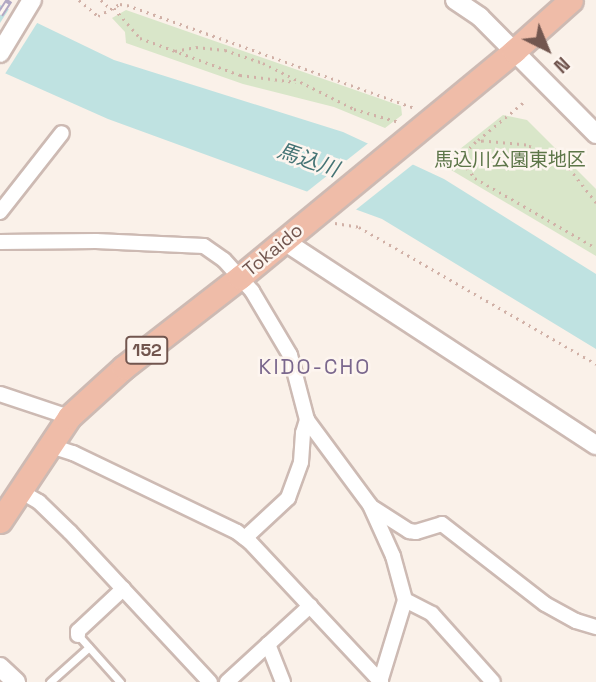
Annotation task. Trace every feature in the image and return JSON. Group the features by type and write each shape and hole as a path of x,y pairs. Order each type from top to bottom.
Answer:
{"highway":[{"name":"Tokaido","path":"0,521 69,417 124,367 284,241 329,215 402,133 514,51 571,0"}],"street":[{"path":"0,53 32,0"},
{"path":"455,0 480,17 596,134"},
{"path":"0,212 62,133"},
{"path":"0,242 96,241 204,246 224,260 240,277 252,291 293,362 307,420 370,505 393,556 405,600 380,682"},
{"path":"284,241 596,444"},
{"path":"0,394 69,417"},
{"path":"244,538 288,498 301,461 307,420"},
{"path":"51,446 73,453 244,538 380,682"},
{"path":"20,491 39,502 210,682"},
{"path":"370,505 409,531 416,532 442,524 545,604 576,621 596,627"},
{"path":"78,635 78,631 123,589"},
{"path":"405,600 432,614 492,682"},
{"path":"227,682 310,606"},
{"path":"268,644 283,682"},
{"path":"0,667 16,682"}],"lane":[{"path":"78,635 120,682"},
{"path":"50,682 89,647"}],"path":[{"path":"79,0 97,16 127,5 417,109"},
{"path":"101,0 140,38 240,75 296,82"},
{"path":"175,51 196,47 225,50 263,63 296,82 402,133"},
{"path":"524,102 476,142 466,156 467,168 475,178 596,248"},
{"path":"476,142 500,140 526,145 563,161 596,203"},
{"path":"329,215 359,227 596,364"}],"green space":[{"path":"126,10 401,106 402,115 385,128 334,107 243,84 126,43 125,32 112,18"},
{"name":"馬込川公園東地区","path":"503,115 527,120 596,189 596,256 441,164"}],"water":[{"name":"馬込川","path":"0,5 114,60 343,132 444,179 596,274 596,349 382,219 108,119 0,71"}],"pier":[{"path":"11,6 39,20 3,77 0,75 0,23"},
{"path":"371,141 416,162 353,212 304,194"}],"railway":[{"path":"0,14 9,0"}],"district":[{"name":"KIDO-CHO","path":"315,367"}]}
